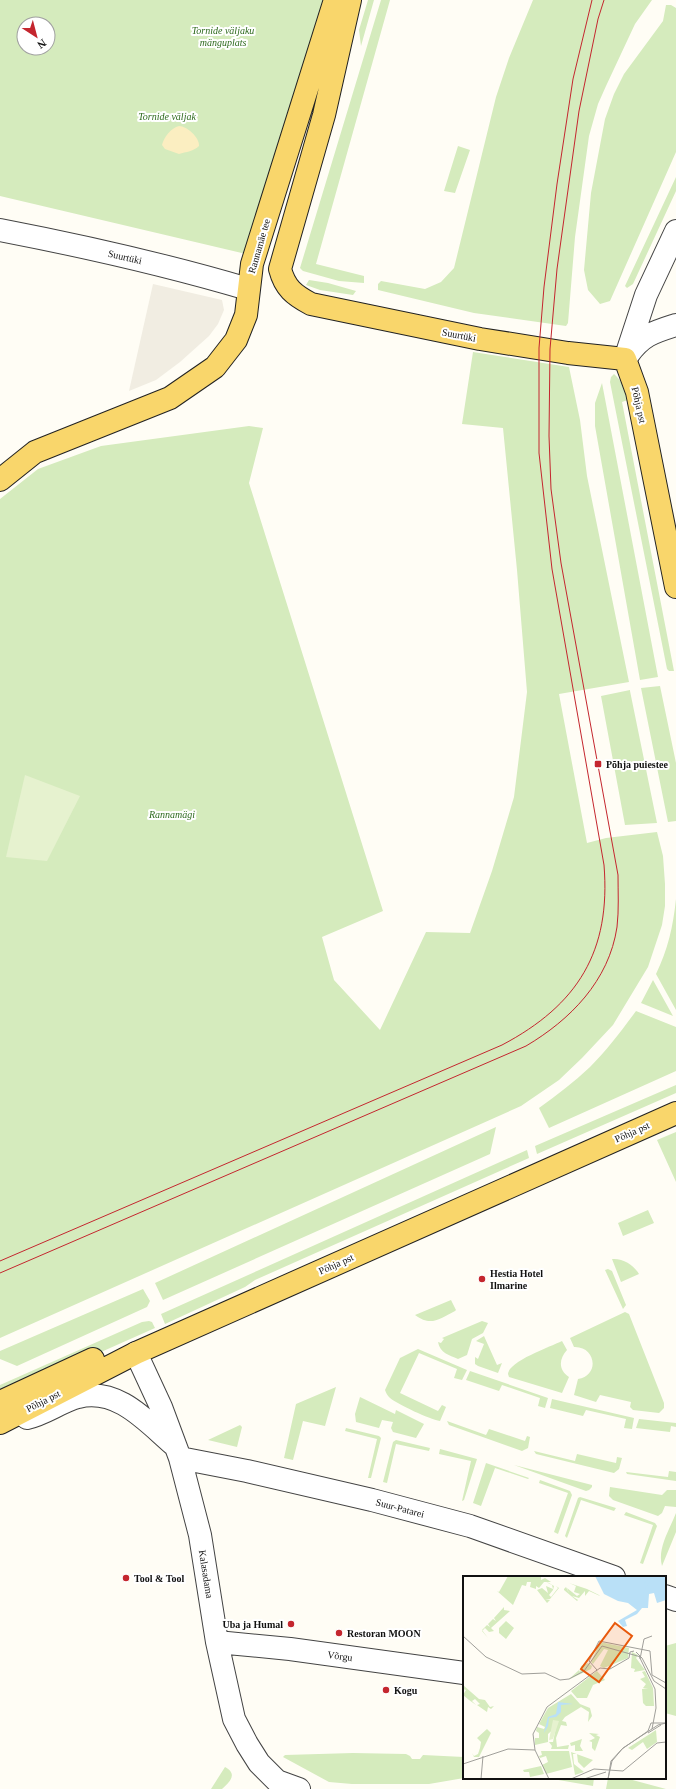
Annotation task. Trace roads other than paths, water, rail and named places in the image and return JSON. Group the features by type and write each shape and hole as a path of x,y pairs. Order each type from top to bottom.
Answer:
{"main road":[{"name":"Rannamäe tee","path":"0,480 35,452 170,398 215,367 236,340 246,315 252,264 335,0"},
{"name":"Suurtüki","path":"350,0 324,115 280,269 288,288 297,297 311,304 480,339 568,353 625,359"},
{"name":"Põhja pst","path":"625,359 637,392 676,587"},
{"name":"Põhja pst","path":"0,1423 136,1353 676,1113"},
{"path":"0,1402 119,1347 128,1347 136,1353"}],"street":[{"name":"Suurtüki","path":"0,230 44,238 191,272 248,288"},
{"path":"625,359 646,295 676,230"},
{"path":"625,359 637,343 649,334 676,325"},
{"name":"Kalasadama","path":"136,1353 161,1408 178,1452 200,1535 216,1642 234,1718 247,1744 275,1785"},
{"path":"0,1423 33,1416 79,1397 104,1396 125,1404 178,1452"},
{"name":"Suur-Patarei","path":"178,1452 254,1473 372,1500 470,1526 611,1576"},
{"path":"666,1596 676,1600"},
{"name":"Võrgu","path":"216,1642 290,1649 463,1673"},
{"path":"275,1785 299,1789"}],"tram line":[{"path":"0,1261 502,1045 528,1029 551,1012 570,993 584,972 595,949 602,924 605,896 604,865 552,569 539,453 539,348 544,287 557,184 573,79 592,0"},
{"path":"0,1273 526,1046 558,1024 572,1011 585,997 606,965 613,947 617,927 618,875 561,563 551,489 549,436 550,349 557,269 579,111 598,19 604,0"}],"place":[{"name":"Põhja puiestee","path":"598,764"},
{"name":"Hestia Hotel Ilmarine","path":"482,1279"},
{"name":"Tool & Tool","path":"126,1578"},
{"name":"Uba ja Humal","path":"291,1624"},
{"name":"Restoran MOON","path":"339,1633"},
{"name":"Kogu","path":"386,1690"}],"park label":[{"name":"Tornide väljaku mänguplats","path":"223,36"},
{"name":"Tornide väljak","path":"167,116"},
{"name":"Rannamägi","path":"172,814"}]}
